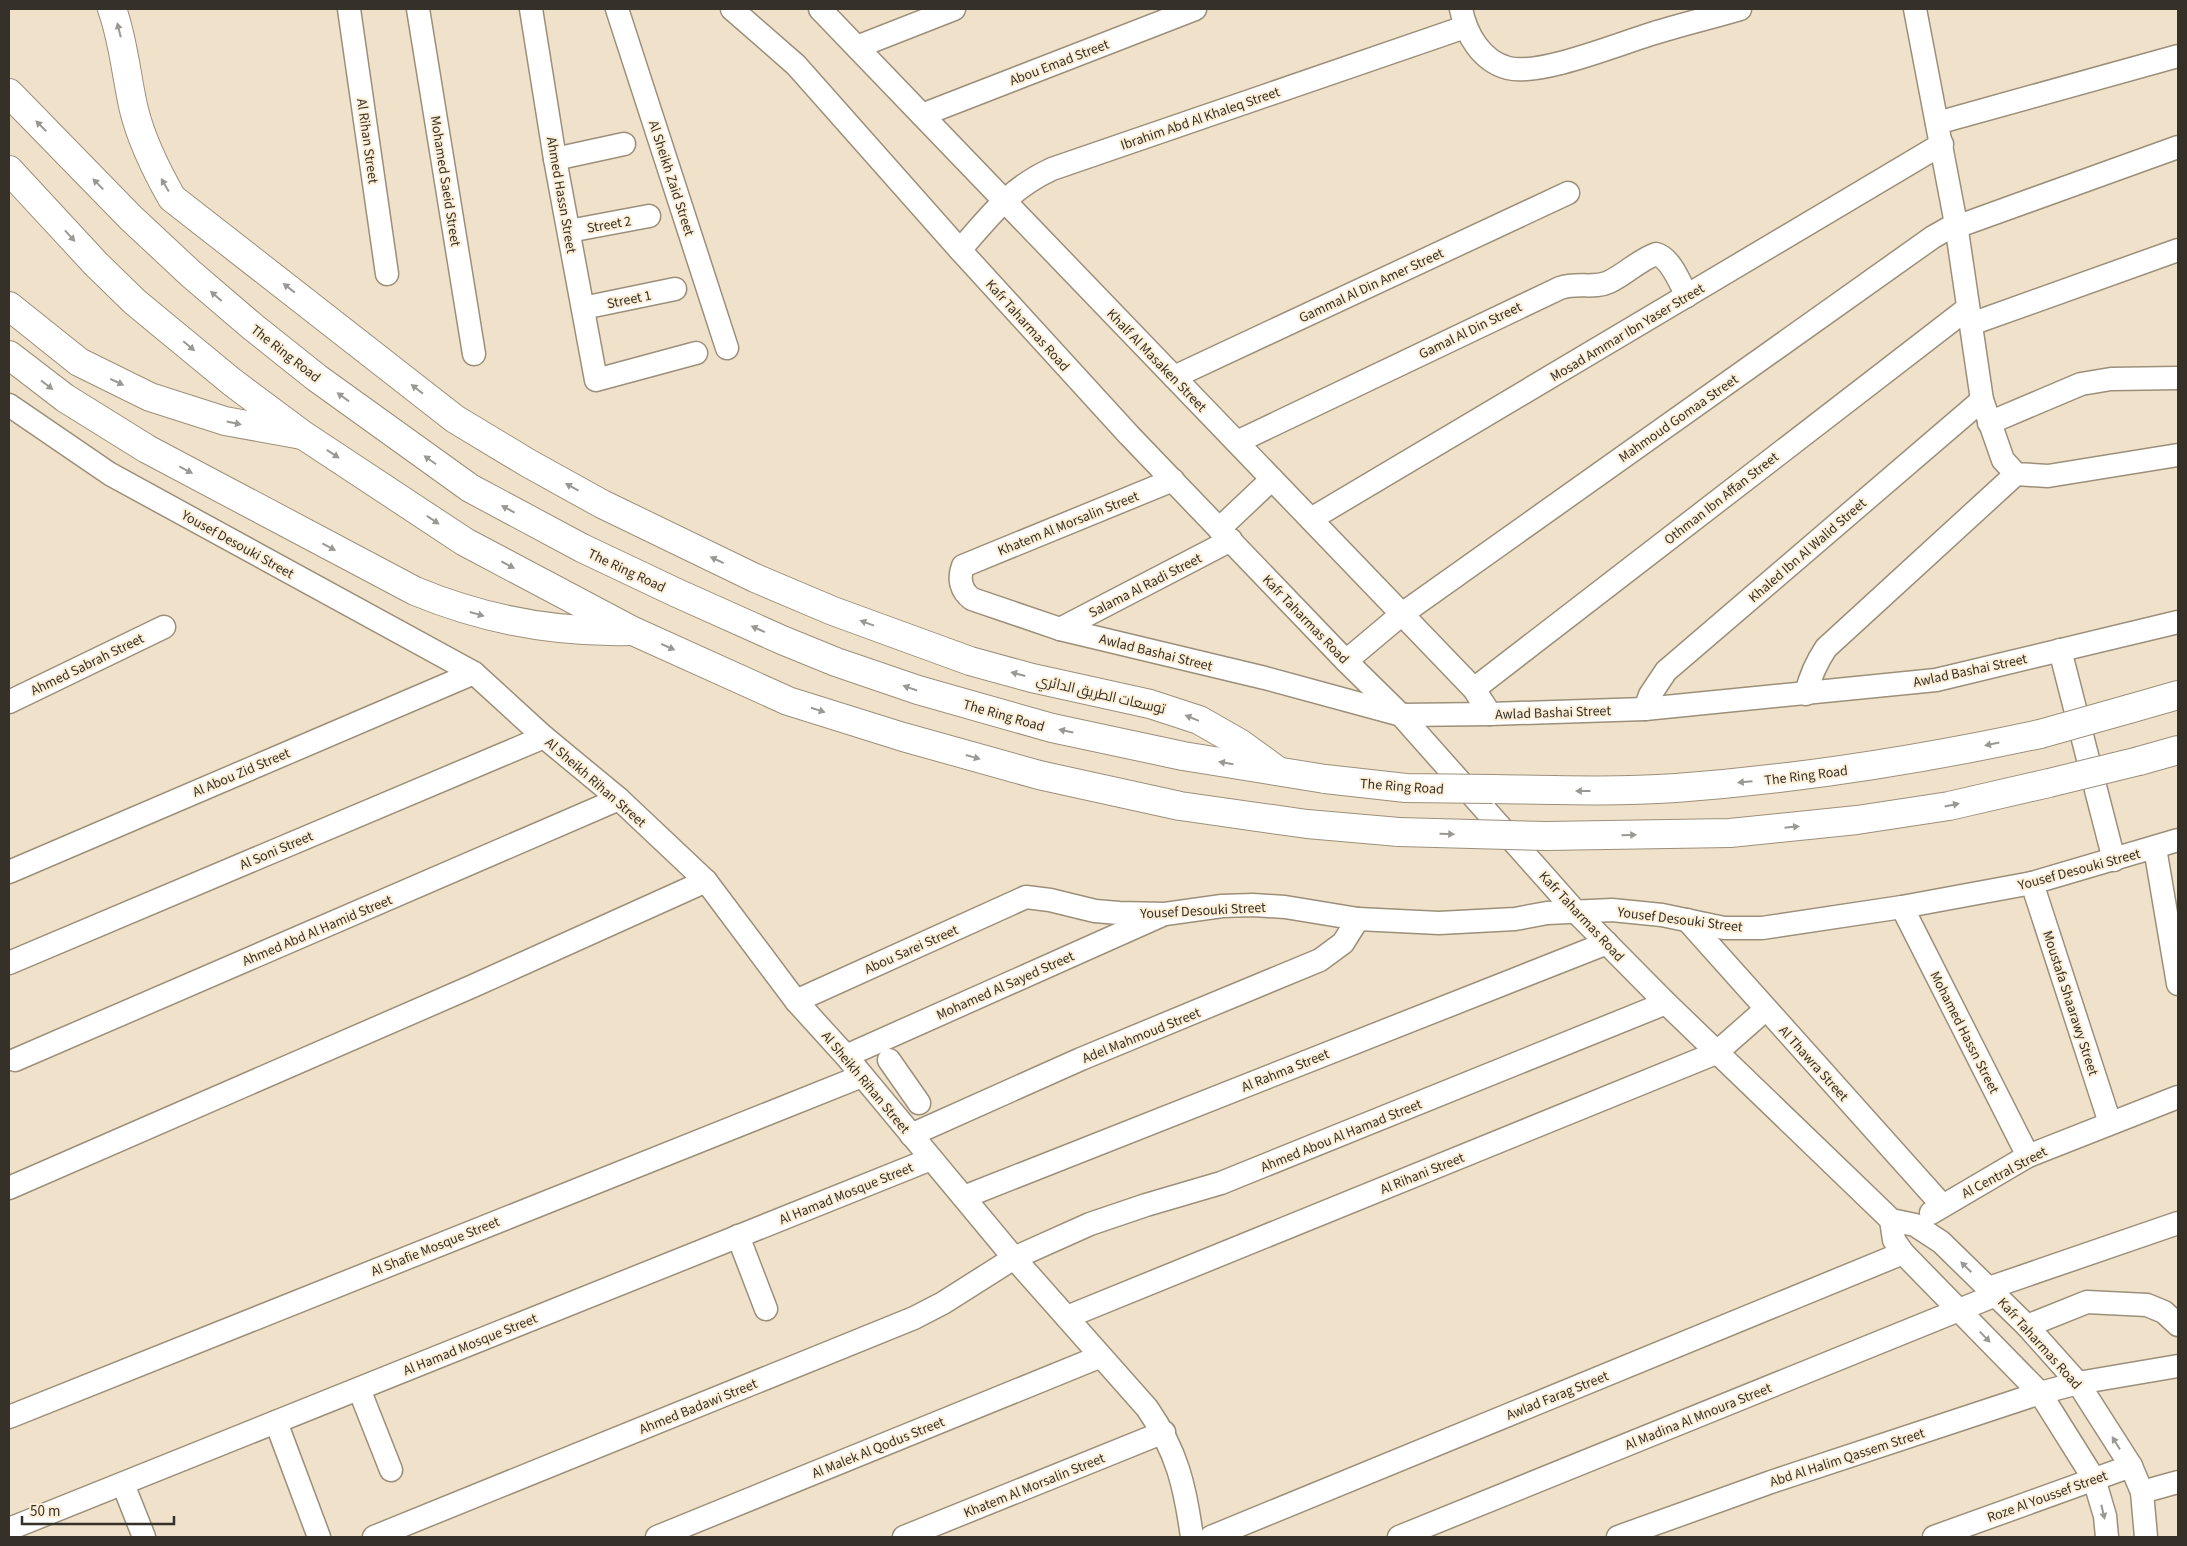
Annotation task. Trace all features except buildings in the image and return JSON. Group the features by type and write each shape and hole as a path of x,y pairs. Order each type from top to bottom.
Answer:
{"main road":[{"name":"توسعات الطريق الدائري","path":"112,9 118,25 134,110 154,166 172,198 455,419 552,476 678,542 798,596 970,661 1175,711 1222,732 1248,748 1278,771"},
{"name":"The Ring Road","path":"9,93 131,218 212,291 317,378 470,488 582,548 677,593 836,662 918,690 1052,728 1183,756 1325,779 1406,788 1594,790 1674,788 1853,770 1942,755 2040,734 2178,695"},
{"path":"9,170 96,264 135,302 232,382 304,435 465,542 633,631 788,700 903,737 1039,775 1180,806 1307,824 1399,832 1546,836 1730,833 1857,820 1948,806 2139,762 2178,750"},
{"path":"9,306 79,362 114,381 150,397 225,421 304,435"},
{"path":"9,356 65,398 113,429 415,591 476,614 523,625 570,631 633,631"}],"street":[{"name":"Al Rihan Street","path":"349,9 387,274"},
{"name":"Mohamed Saeid Street","path":"418,9 474,354"},
{"name":"Ahmed Hassn Street","path":"531,9 555,159 596,380 696,353"},
{"name":"Al Sheikh Zaid Street","path":"617,9 727,348"},
{"name":"Kafr Taharmas Road","path":"732,9 796,65 960,250 1172,480 1346,661 1401,715 1578,913 1896,1238 1959,1310 2040,1393 2094,1479 2105,1516 2107,1537"},
{"name":"Khalf Al Masaken Street","path":"820,9 1474,689 1490,714"},
{"path":"857,47 954,9"},
{"name":"Abou Emad Street","path":"922,115 1195,9"},
{"path":"1463,18 1474,44 1492,60 1508,68 1533,69 1578,58 1650,34 1740,9"},
{"path":"1915,9 1956,225 1982,400 2003,460 2016,474 2048,476 2178,455"},
{"name":"Ibrahim Abd Al Khaleq Street","path":"960,250 1004,200 1035,177 1060,166 1463,18"},
{"path":"1937,123 2178,56"},
{"path":"555,159 624,144"},
{"name":"Mosad Ammar Ibn Yaser Street","path":"1311,519 1942,144"},
{"name":"Mahmoud Gomaa Street","path":"1346,661 1402,614 1933,237 1956,225 2178,147"},
{"name":"Gammal Al Din Amer Street","path":"1174,377 1568,193"},
{"name":"Street 2","path":"569,231 649,216"},
{"name":"Othman Ibn Affan Street","path":"1474,689 1969,316 2178,250"},
{"name":"Gamal Al Din Street","path":"1237,442 1560,288 1573,284 1598,286 1610,282 1656,254 1662,256 1667,261 1687,296"},
{"name":"Street 1","path":"583,308 675,289"},
{"path":"1989,423 2081,384 2111,379 2178,378"},
{"name":"Khaled Ibn Al Walid Street","path":"1645,709 1653,690 1666,671 1982,400"},
{"name":"Yousef Desouki Street","path":"9,405 110,474 474,673"},
{"path":"1806,694 1816,663 1826,648 2016,474"},
{"name":"Salama Al Radi Street","path":"1060,629 1225,535 1272,478"},
{"name":"Khatem Al Morsalin Street","path":"964,566 1172,480"},
{"name":"Awlad Bashai Street","path":"964,566 961,572 961,584 967,595 972,599 1060,629 1265,678 1401,715 1645,709 1936,680 2178,622"},
{"name":"Ahmed Sabrah Street","path":"9,702 164,627"},
{"path":"2060,650 2114,860"},
{"name":"Al Sheikh Rihan Street","path":"474,673 544,736 619,799 706,881 796,1001 846,1056 1099,1357 1147,1408 1164,1432 1178,1468 1188,1505 1192,1537"},
{"name":"Al Abou Zid Street","path":"9,872 474,673"},
{"name":"Al Soni Street","path":"9,963 544,736"},
{"name":"Ahmed Abd Al Hamid Street","path":"16,1060 619,799"},
{"name":"Yousef Desouki Street","path":"1026,897 1050,900 1095,911 1165,914 1222,906 1253,905 1358,919 1439,923 1496,920 1547,913 1620,911 1662,915 1724,928 1762,928 1902,907 2032,883 2178,840"},
{"path":"2154,848 2178,984"},
{"path":"9,1188 473,986 706,881"},
{"name":"Moustafa Shaarawy Street","path":"2032,883 2110,1123"},
{"name":"Abou Sarei Street","path":"796,1001 1026,897"},
{"name":"Mohamed Hassn Street","path":"1902,907 2028,1156"},
{"name":"Mohamed Al Sayed Street","path":"846,1056 1165,914"},
{"name":"Adel Mahmoud Street","path":"911,1135 1081,1059 1320,960 1343,943 1358,919"},
{"name":"Al Thawra Street","path":"1687,920 1942,1205"},
{"name":"Al Rahma Street","path":"964,1197 1607,943"},
{"name":"Ahmed Abou Al Hamad Street","path":"1014,1258 1090,1224 1221,1183 1666,1004"},
{"name":"Al Rihani Street","path":"1067,1317 1716,1053 1766,1009"},
{"name":"Al Shafie Mosque Street","path":"9,1416 867,1082 893,1066 919,1103"},
{"name":"Al Central Street","path":"1915,1224 1942,1205 2028,1156 2178,1098"},
{"name":"Al Hamad Mosque Street","path":"9,1529 931,1158"},
{"name":"Kafr Taharmas Road","path":"1896,1238 1915,1224 1941,1242 2027,1326 2078,1383 2131,1466 2142,1492 2146,1537"},
{"name":"Al Madina Al Mnoura Street","path":"1399,1537 1959,1310 1993,1292 2178,1224"},
{"path":"738,1236 766,1309"},
{"name":"Awlad Farag Street","path":"1211,1537 1896,1238"},
{"name":"Ahmed Badawi Street","path":"374,1537 914,1318 943,1303 1014,1258"},
{"path":"2027,1326 2087,1302 2147,1305 2173,1314"},
{"name":"Al Malek Al Qodus Street","path":"657,1537 1099,1357"},
{"name":"Abd Al Halim Qassem Street","path":"1618,1537 1771,1482 2040,1393 2078,1383 2178,1366"},
{"path":"359,1389 391,1470"},
{"path":"276,1422 319,1537"},
{"name":"Khatem Al Morsalin Street","path":"904,1537 1164,1432"},
{"name":"Roze Al Youssef Street","path":"1934,1537 2131,1466"},
{"path":"2142,1492 2178,1482"},
{"path":"123,1484 144,1537"}]}
